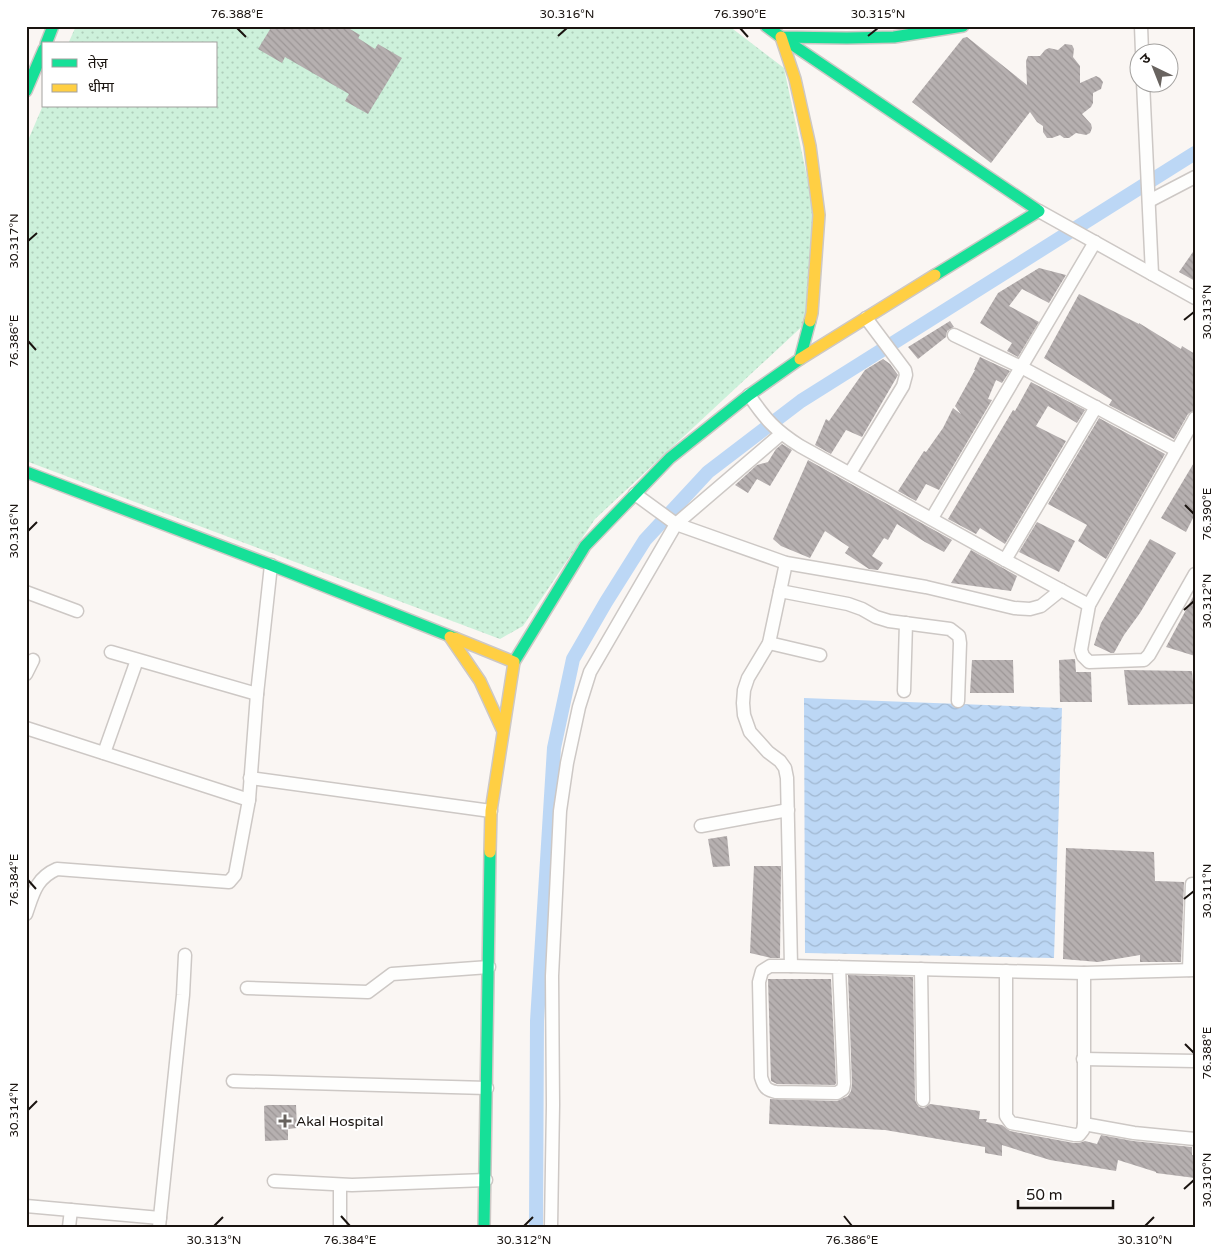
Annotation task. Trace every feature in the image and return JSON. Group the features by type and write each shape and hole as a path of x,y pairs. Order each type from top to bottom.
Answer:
{"street":[{"path":"47,42 53,26"},
{"path":"766,26 1039,211 1195,298"},
{"path":"781,37 894,37 963,26"},
{"path":"1141,26 1142,42"},
{"path":"781,37 795,79 810,146 819,215 812,313 800,359"},
{"path":"26,91 42,54"},
{"path":"1143,92 1152,274"},
{"path":"1148,201 1195,176"},
{"path":"484,1227 491,811 514,662 585,546 670,458 749,395 800,359 1039,211"},
{"path":"932,518 1095,242"},
{"path":"850,473 903,386 906,375 906,370 866,318"},
{"path":"954,335 1021,367 1176,450"},
{"path":"749,395 760,412 778,431 1005,560 1089,605"},
{"path":"1005,560 1096,407"},
{"path":"1195,418 1089,605 1081,650 1083,656 1089,662 1144,660 1150,655 1195,574"},
{"path":"551,1227 553,1105 552,976 560,811 567,763 579,707 590,672 672,522 778,431"},
{"path":"26,472 271,565 514,662"},
{"path":"634,494 672,522 786,563 926,587 1014,608 1030,609 1041,606 1061,590"},
{"path":"786,563 769,643 748,678 744,690 744,715 750,732 768,752 780,761 785,768 787,778 791,966"},
{"path":"26,914 40,880 57,868 223,883 229,882 234,875 249,800 257,694 271,565"},
{"path":"780,591 848,604 876,617 950,629 959,636 960,643 958,701"},
{"path":"26,592 78,611"},
{"path":"904,691 906,623"},
{"path":"450,636 484,686 503,732"},
{"path":"769,643 820,655"},
{"path":"111,652 257,694"},
{"path":"26,674 33,660"},
{"path":"104,753 136,660"},
{"path":"26,728 249,800"},
{"path":"250,778 491,811"},
{"path":"701,826 788,810"},
{"path":"839,967 843,1089 837,1093 776,1092 768,1090 764,1087 761,1077 759,982 762,970 766,967 791,966 839,967 921,969 1006,972 1084,973 1192,970 1192,884"},
{"path":"26,1206 71,1210 160,1223 183,995 185,955"},
{"path":"247,988 368,992 392,974 489,967"},
{"path":"921,969 923,1100"},
{"path":"1006,972 1006,1116 1012,1123 1075,1135 1079,1135 1082,1132 1084,1124 1084,973"},
{"path":"1083,1059 1195,1061"},
{"path":"233,1081 487,1088"},
{"path":"1084,1124 1134,1133 1195,1139"},
{"path":"274,1181 340,1185 486,1180"},
{"path":"340,1185 340,1227"},
{"path":"70,1227 71,1210"}],"green space":[{"path":"76,26 729,26 784,68 814,210 809,320 595,519 523,626 500,639 26,461 26,145 42,108 218,108 218,42 69,42"}],"water":[{"path":"804,698 1062,708 1054,958 805,953"}],"building":[{"path":"272,26 345,26 360,35 358,38 375,49 378,44 402,58 368,114 345,101 349,94 285,57 282,63 258,49"},
{"path":"967,37 1027,85 1026,61 1028,56 1040,56 1049,48 1058,50 1065,44 1072,45 1074,49 1073,57 1080,66 1080,83 1096,76 1103,82 1101,89 1093,93 1091,107 1082,114 1091,124 1090,133 1086,135 1076,133 1069,138 1064,138 1060,135 1047,138 1043,132 1043,126 1037,122 1030,112 991,163 912,102 963,38"},
{"path":"1195,249 1195,281 1179,272"},
{"path":"1039,268 1066,275 1049,303 1022,289 1009,306 1039,322 1018,357 1007,351 1012,343 980,323 998,293"},
{"path":"1079,294 1139,323 1181,349 1182,346 1195,354 1195,410 1188,414 1174,439 1109,405 1112,400 1044,358"},
{"path":"950,321 954,327 947,331 946,337 918,359 908,347"},
{"path":"980,357 1010,371 1002,383 996,380 988,399 992,400 939,490 926,484 916,501 898,491 924,451 926,452 943,428 953,408 961,414 955,406"},
{"path":"883,359 890,364 898,375 862,437 846,430 831,454 815,445 826,419 829,421 865,370"},
{"path":"1031,382 1085,410 1077,423 1048,406 1036,426 1066,441 1005,544 980,528 976,534 948,519"},
{"path":"1099,418 1165,454 1106,559 1078,541 1087,525 1048,504"},
{"path":"782,444 792,450 770,486 757,479 748,493 735,485 757,465 768,462 776,449"},
{"path":"808,460 952,540 944,552 897,524 888,540 884,538 872,556 883,563 878,570 869,569 845,553 849,547 825,531 810,558 781,546 773,539"},
{"path":"1195,461 1195,514 1186,532 1161,518"},
{"path":"1037,522 1075,541 1059,572 1019,552"},
{"path":"1150,539 1176,553 1114,653 1111,653 1094,645 1101,623"},
{"path":"971,550 1017,576 1011,591 951,583"},
{"path":"1195,593 1195,656 1166,647"},
{"path":"1075,659 1076,672 1091,672 1092,702 1060,702 1059,660"},
{"path":"972,660 1013,660 1014,693 970,693"},
{"path":"1124,670 1192,671 1195,704 1128,705"},
{"path":"727,836 730,866 713,867 708,839"},
{"path":"1066,848 1154,852 1155,881 1184,882 1181,962 1140,962 1140,955 1098,962 1063,959"},
{"path":"754,866 781,866 780,958 750,953"},
{"path":"848,975 913,977 915,1100 919,1107 924,1108 930,1104 980,1111 979,1119 987,1119 986,1122 1002,1125 1010,1131 1074,1143 1085,1141 1097,1144 1101,1135 1133,1141 1192,1147 1192,1155 1195,1156 1195,1178 1156,1173 1118,1160 1116,1171 1050,1160 1002,1145 1002,1156 985,1153 985,1147 885,1130 769,1124 770,1099 837,1101 848,1096 851,1091"},
{"path":"768,979 831,979 835,1085 777,1084 771,1081"},
{"path":"296,1105 297,1128 288,1129 288,1140 265,1141 264,1106"}],"waterway":[{"path":"536,1227 537,1021 554,748 573,659 606,602 645,540 708,472 801,401 1195,153"}],"traffic: fast":[{"path":"47,42 53,26"},
{"path":"766,26 781,37 847,38 894,37 963,26"},
{"path":"781,37 1039,211 935,275"},
{"path":"26,91 42,54"},
{"path":"514,662 585,546 670,458 749,395 800,359 810,321"},
{"path":"26,472 271,565 455,638"},
{"path":"484,1227 490,852"}],"traffic: slow":[{"path":"781,37 795,79 810,146 819,215 810,321"},
{"path":"800,359 935,275"},
{"path":"450,637 480,681 502,729"},
{"path":"455,638 514,662 491,811 490,852"}],"place":[{"name":"Akal Hospital","path":"285,1121"}]}
